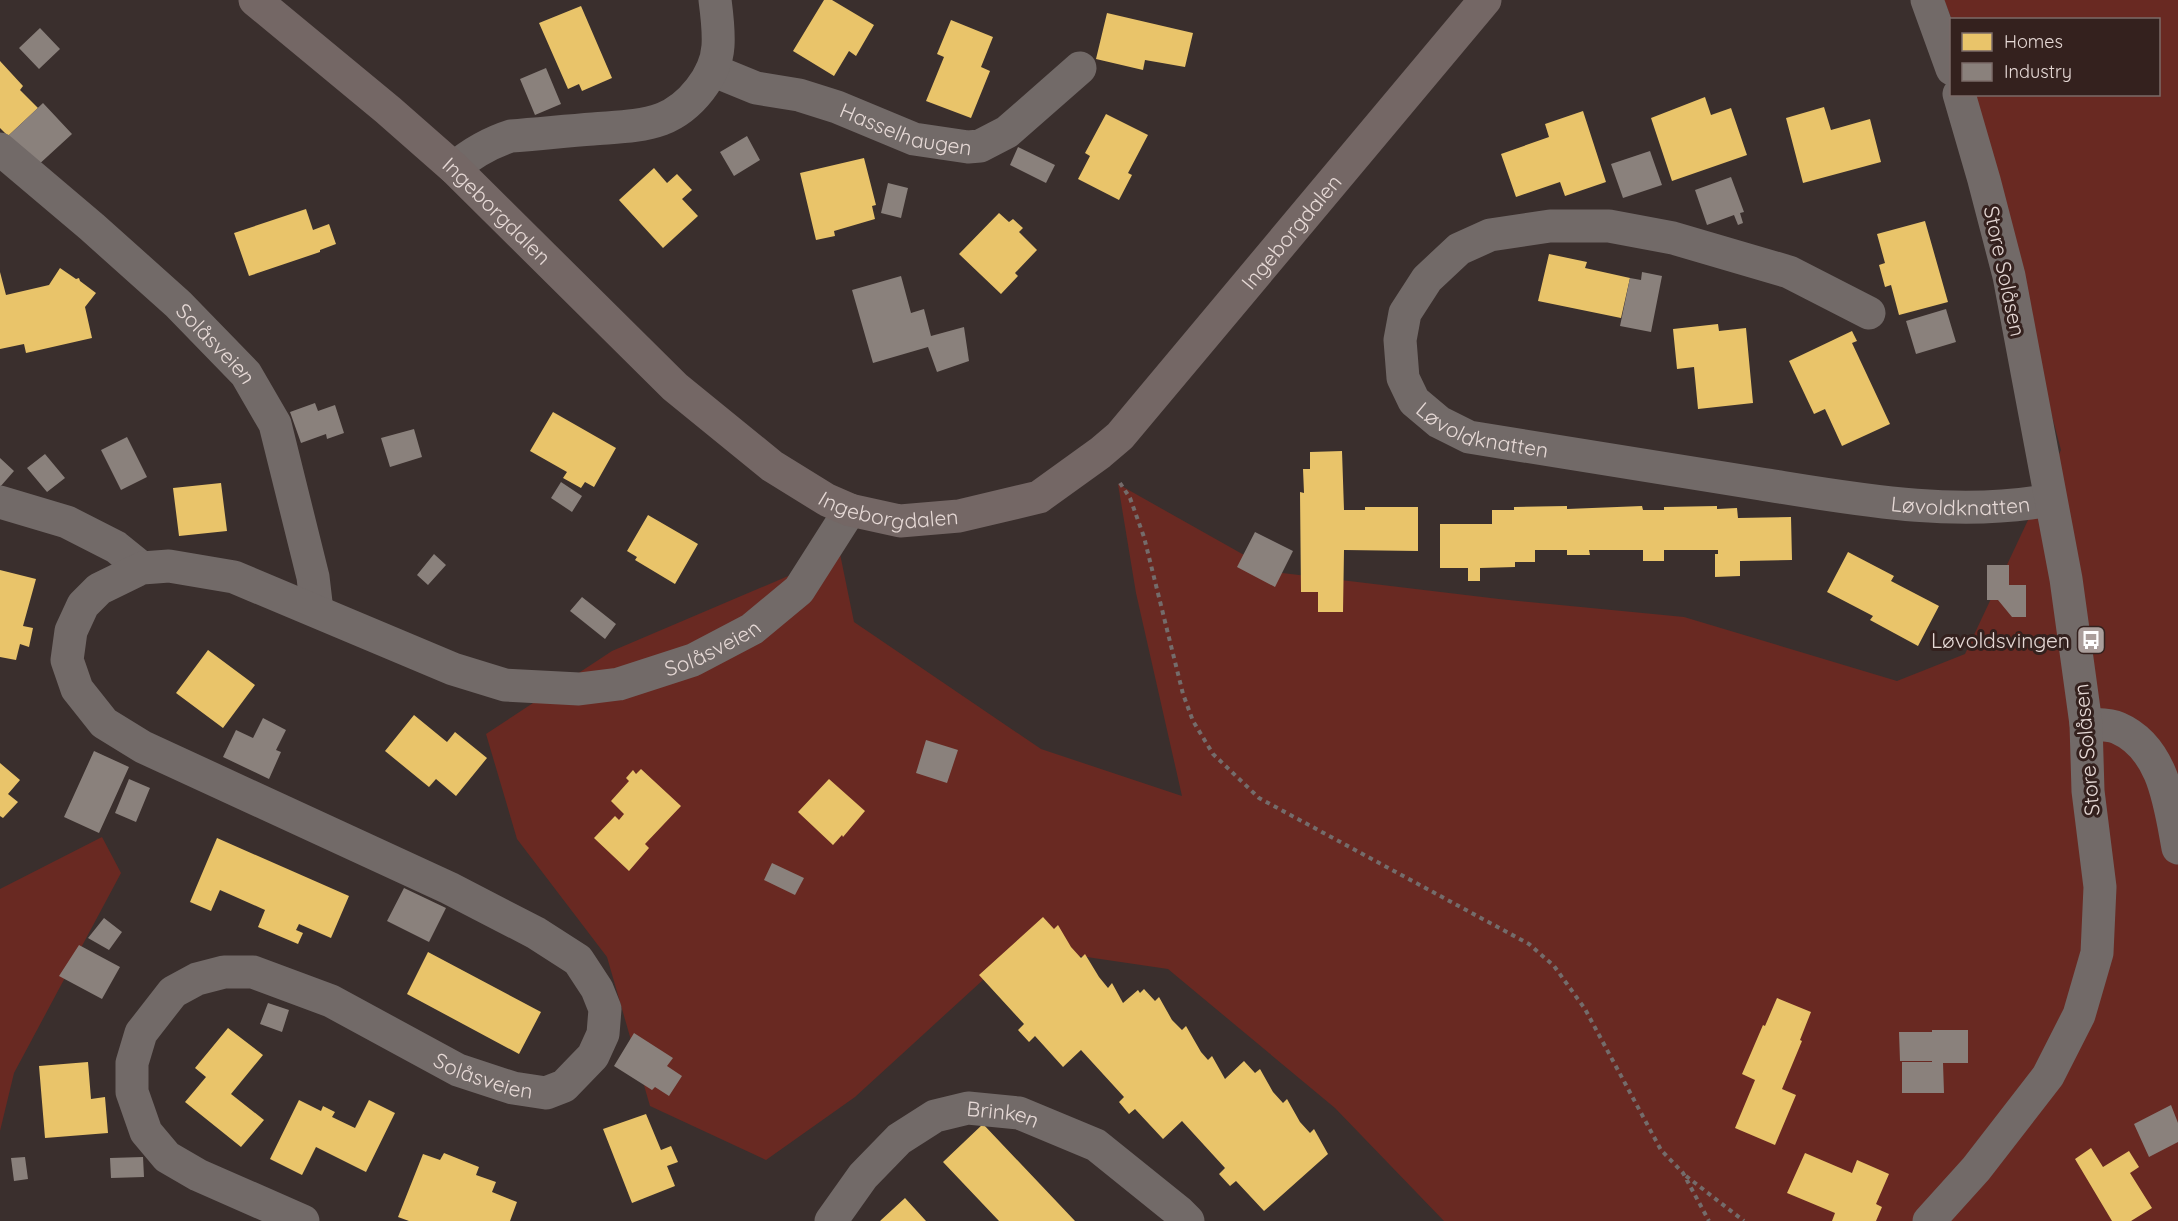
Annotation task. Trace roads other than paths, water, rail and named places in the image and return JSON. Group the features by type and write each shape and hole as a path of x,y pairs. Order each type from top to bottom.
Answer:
{"main road":[{"name":"Ingeborgdalen","path":"255,0 380,103 454,168 675,387 772,465 827,500 850,510 900,520 959,516 1039,496 1120,436 1485,0"}],"street":[{"path":"454,168 490,143 511,136 640,125 663,118 685,105 701,88 712,70 718,48 719,26 715,0"},
{"path":"1927,0 1950,63"},
{"name":"Hasselhaugen","path":"712,70 756,88 798,95 837,107 914,139 968,147 980,146 1007,132 1080,68"},
{"name":"Store Solåsen","path":"1929,1221 1976,1169 2048,1076 2079,1015 2097,953 2100,887 2088,791 2086,724 2066,579 2009,276 1960,96"},
{"name":"Solåsveien","path":"0,149 178,304 246,374 275,424 313,577 317,611"},
{"name":"Løvoldknatten","path":"1869,313 1789,272 1673,238 1609,226 1550,226 1490,235 1459,249 1427,279 1405,313 1400,340 1403,378 1414,401 1439,422 1469,437 1843,497 1949,508 2024,505 2050,500"},
{"path":"0,502 67,522 116,546 142,568"},
{"name":"Solåsveien","path":"303,1221 198,1175 167,1157 146,1132 132,1092 132,1063 141,1033 173,993 197,979 224,972 253,972 331,1001 458,1070 513,1088 546,1093 564,1086 593,1056 603,1034 604,1009 597,989 578,960 536,933 449,888 143,747 104,723 76,689 67,660 71,631 83,605 99,589 142,568 169,566 234,578 453,669 505,685 579,689 619,684 693,660 752,629 800,590 850,510"},
{"path":"2086,724 2116,726 2137,739 2158,766 2171,808 2178,848"},
{"name":"Brinken","path":"831,1221 863,1176 899,1139 935,1116 968,1108 1018,1113 1096,1145 1188,1221"}],"place":[{"name":"Løvoldsvingen","path":"2091,640"}]}
